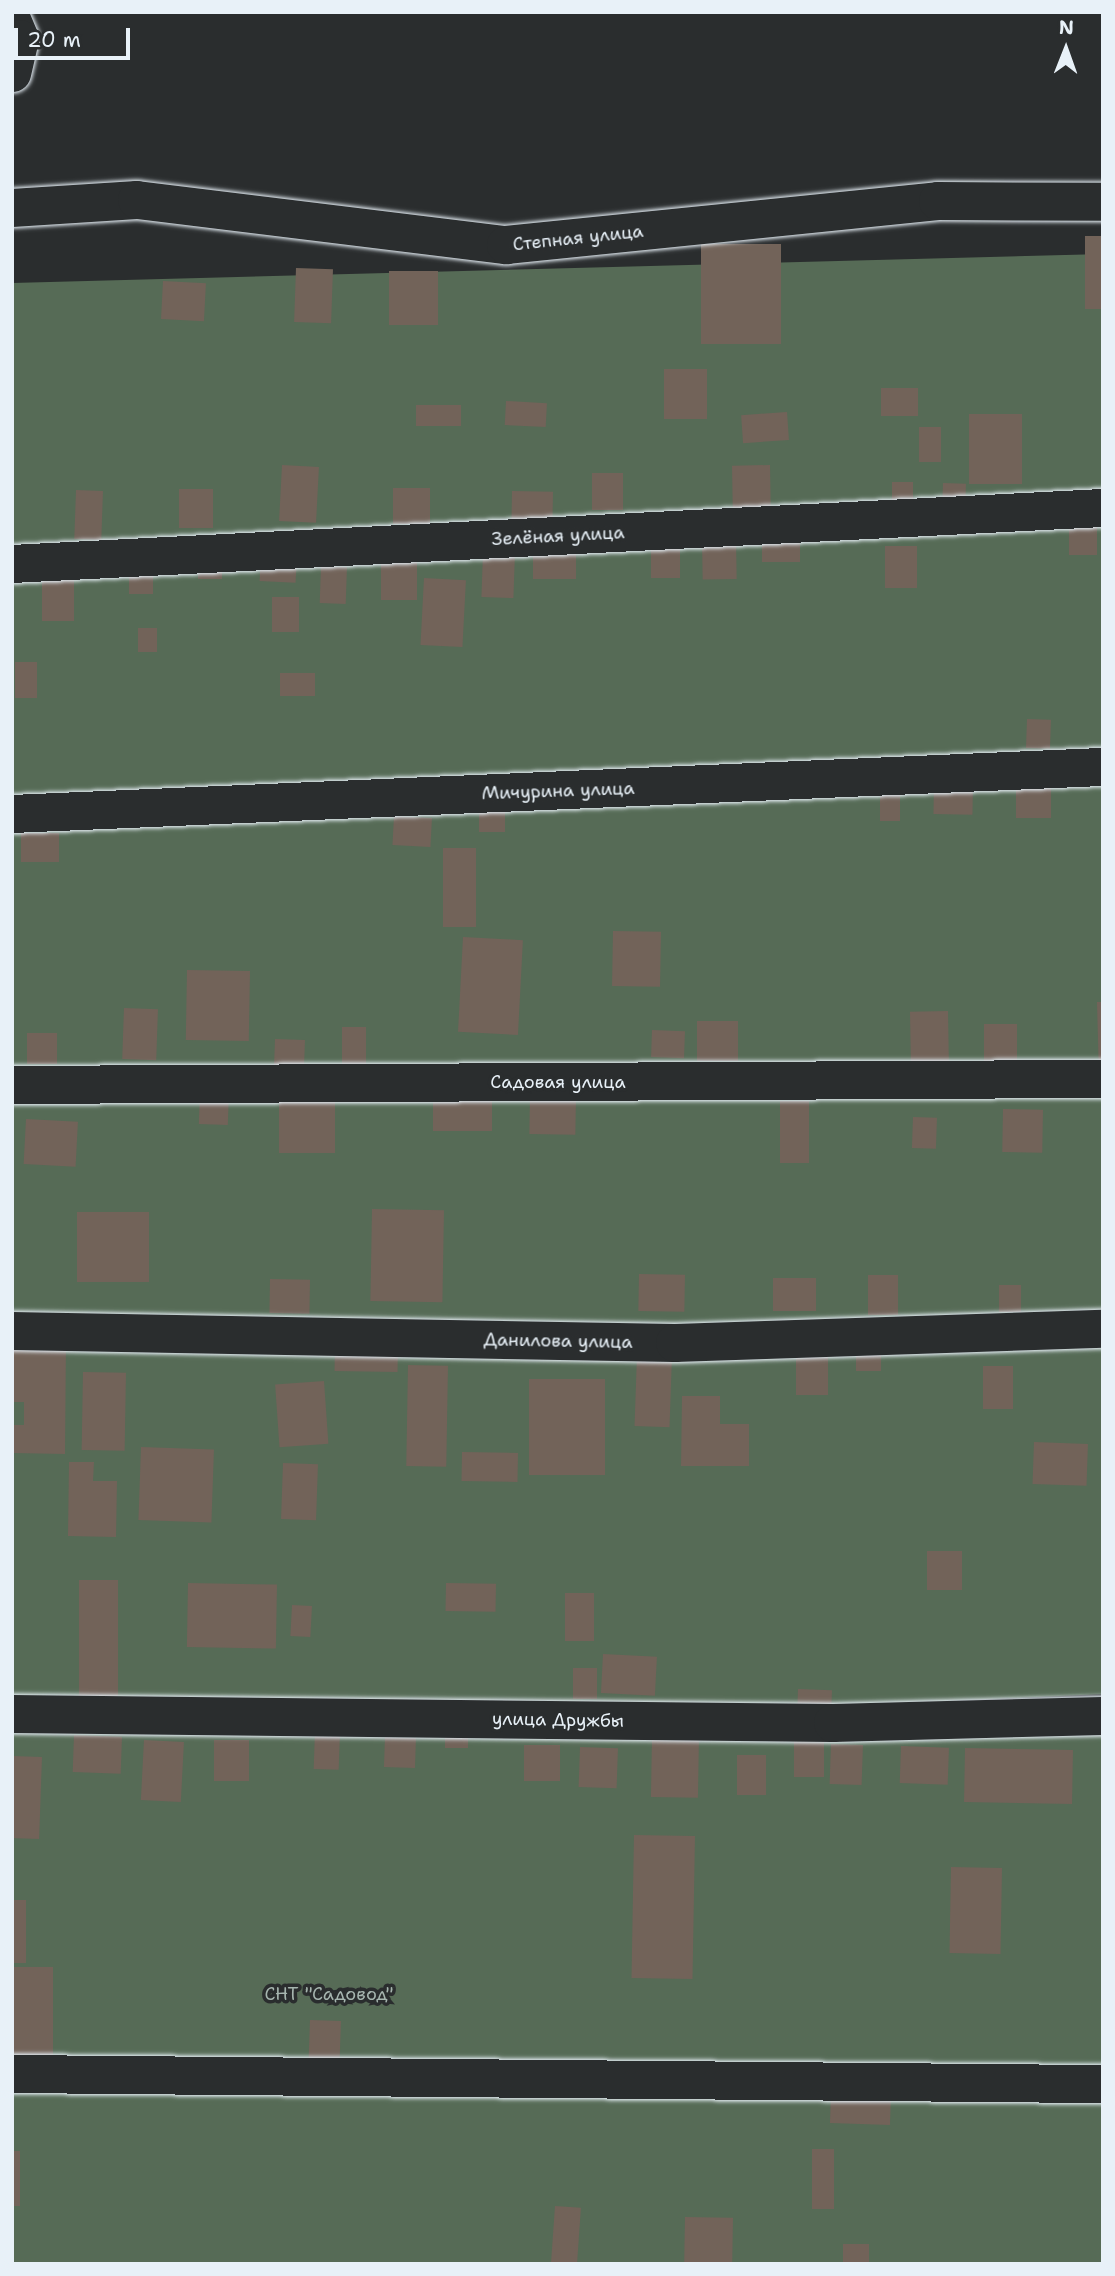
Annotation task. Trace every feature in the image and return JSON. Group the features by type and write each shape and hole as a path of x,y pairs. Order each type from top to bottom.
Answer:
{"street":[{"path":"12,20 20,39 12,73"},
{"name":"Степная улица","path":"12,208 136,200 506,245 938,201 1103,202"},
{"name":"Зелёная улица","path":"12,564 1103,508"},
{"name":"Мичурина улица","path":"12,814 1103,767"},
{"name":"Садовая улица","path":"12,1085 1103,1079"},
{"name":"Данилова улица","path":"12,1331 675,1343 1103,1329"},
{"name":"улица Дружбы","path":"12,1714 833,1723 1103,1716"},
{"path":"12,2074 1103,2084"}],"green space":[{"path":"1103,254 1103,1694 858,1705 12,1706 12,283"},
{"name":"СНТ \"Садовод\"","path":"12,1728 1103,1728 1103,2264 12,2264"}],"building":[{"path":"1085,236 1103,236 1103,309 1085,309"},
{"path":"701,244 781,244 781,344 701,344"},
{"path":"296,268 333,269 331,323 294,322"},
{"path":"389,271 438,271 438,325 389,325"},
{"path":"163,281 206,283 204,321 161,319"},
{"path":"664,369 707,369 707,419 664,419"},
{"path":"881,388 918,388 918,416 881,416"},
{"path":"506,401 547,403 546,427 505,425"},
{"path":"416,405 461,405 461,426 416,426"},
{"path":"787,412 789,440 743,443 741,415"},
{"path":"969,414 1022,414 1022,484 969,484"},
{"path":"919,427 941,427 941,462 919,462"},
{"path":"282,465 319,467 316,523 279,521"},
{"path":"770,465 771,508 733,509 732,466"},
{"path":"592,473 623,473 623,510 592,510"},
{"path":"892,482 913,482 913,502 892,502"},
{"path":"943,483 966,484 965,498 943,497"},
{"path":"393,488 430,488 430,524 393,524"},
{"path":"179,489 213,489 213,528 179,528"},
{"path":"76,490 103,491 101,540 74,539"},
{"path":"512,491 553,492 552,522 511,521"},
{"path":"1069,527 1097,527 1097,555 1069,555"},
{"path":"762,536 800,536 800,562 762,562"},
{"path":"736,540 737,579 703,580 702,541"},
{"path":"533,545 576,545 576,579 533,579"},
{"path":"651,545 680,545 680,578 651,578"},
{"path":"885,546 917,546 917,588 885,588"},
{"path":"483,552 515,553 513,598 481,597"},
{"path":"261,554 297,556 296,583 260,581"},
{"path":"198,556 222,556 222,579 198,579"},
{"path":"381,559 417,559 417,600 381,600"},
{"path":"129,565 153,565 153,594 129,594"},
{"path":"321,566 347,567 346,604 320,603"},
{"path":"42,574 74,574 74,621 42,621"},
{"path":"424,578 466,580 462,647 420,645"},
{"path":"272,597 299,597 299,632 272,632"},
{"path":"138,628 157,628 157,652 138,652"},
{"path":"15,662 37,662 37,698 15,698"},
{"path":"280,673 315,673 315,696 280,696"},
{"path":"1027,719 1051,720 1050,749 1026,748"},
{"path":"1016,778 1051,778 1051,818 1016,818"},
{"path":"934,783 973,784 972,815 933,814"},
{"path":"880,791 900,791 900,821 880,821"},
{"path":"479,809 505,809 505,832 479,832"},
{"path":"394,816 432,818 430,847 392,845"},
{"path":"21,833 59,833 59,862 21,862"},
{"path":"443,848 476,848 476,927 443,927"},
{"path":"613,931 661,932 660,987 612,986"},
{"path":"463,937 523,940 518,1035 458,1032"},
{"path":"187,970 250,971 249,1041 186,1040"},
{"path":"1097,1002 1103,1002 1103,1076 1099,1076"},
{"path":"124,1008 158,1009 156,1060 122,1059"},
{"path":"948,1011 949,1066 911,1067 910,1012"},
{"path":"697,1021 738,1021 738,1061 697,1061"},
{"path":"984,1024 1017,1024 1017,1067 984,1067"},
{"path":"342,1027 366,1027 366,1065 342,1065"},
{"path":"652,1030 685,1031 684,1058 651,1057"},
{"path":"27,1033 57,1033 57,1064 27,1064"},
{"path":"275,1039 305,1040 304,1068 274,1067"},
{"path":"200,1090 229,1091 228,1125 199,1124"},
{"path":"530,1096 576,1097 575,1135 529,1134"},
{"path":"279,1098 335,1098 335,1153 279,1153"},
{"path":"433,1098 492,1098 492,1131 433,1131"},
{"path":"780,1101 809,1101 809,1163 780,1163"},
{"path":"1003,1109 1043,1110 1042,1153 1002,1152"},
{"path":"913,1117 937,1118 936,1149 912,1148"},
{"path":"26,1119 78,1122 76,1167 24,1164"},
{"path":"372,1209 444,1210 442,1302 370,1301"},
{"path":"77,1212 149,1212 149,1282 77,1282"},
{"path":"639,1274 685,1275 684,1312 638,1311"},
{"path":"868,1275 898,1275 898,1315 868,1315"},
{"path":"773,1278 816,1278 816,1311 773,1311"},
{"path":"270,1279 310,1280 309,1314 269,1313"},
{"path":"999,1285 1021,1285 1021,1312 999,1312"},
{"path":"12,1341 66,1342 65,1454 12,1453 12,1425 24,1425 24,1402 12,1402"},
{"path":"335,1344 398,1345 398,1372 335,1371"},
{"path":"856,1348 881,1348 881,1371 856,1371"},
{"path":"796,1354 828,1354 828,1395 796,1395"},
{"path":"637,1355 672,1356 670,1427 635,1426"},
{"path":"408,1365 448,1366 446,1467 406,1466"},
{"path":"983,1366 1013,1366 1013,1409 983,1409"},
{"path":"83,1372 126,1373 125,1451 82,1450"},
{"path":"529,1379 605,1379 605,1475 529,1475"},
{"path":"324,1381 328,1444 280,1447 275,1384"},
{"path":"682,1396 720,1396 720,1424 749,1424 749,1466 681,1466"},
{"path":"1034,1442 1088,1444 1087,1486 1033,1484"},
{"path":"141,1447 214,1450 211,1523 138,1520"},
{"path":"462,1452 518,1453 517,1482 461,1481"},
{"path":"69,1462 94,1462 93,1481 117,1481 116,1537 68,1536"},
{"path":"283,1463 318,1464 316,1520 281,1519"},
{"path":"927,1551 962,1551 962,1590 927,1590"},
{"path":"79,1580 118,1580 118,1704 79,1704"},
{"path":"188,1583 277,1585 276,1649 187,1647"},
{"path":"446,1583 496,1584 496,1612 446,1611"},
{"path":"565,1593 594,1593 594,1641 565,1641"},
{"path":"292,1605 312,1606 310,1637 290,1636"},
{"path":"603,1654 657,1657 655,1696 601,1693"},
{"path":"573,1668 597,1668 597,1699 573,1699"},
{"path":"798,1689 832,1690 831,1715 797,1714"},
{"path":"445,1729 468,1729 468,1748 445,1748"},
{"path":"315,1731 340,1732 339,1770 314,1769"},
{"path":"74,1735 122,1737 121,1774 73,1772"},
{"path":"652,1736 699,1737 698,1798 651,1797"},
{"path":"385,1737 416,1738 415,1768 384,1767"},
{"path":"794,1739 824,1739 824,1777 794,1777"},
{"path":"144,1740 184,1742 181,1802 141,1800"},
{"path":"214,1740 249,1740 249,1781 214,1781"},
{"path":"831,1744 863,1745 862,1785 830,1784"},
{"path":"524,1745 560,1745 560,1781 524,1781"},
{"path":"901,1746 949,1748 948,1785 900,1783"},
{"path":"580,1747 618,1748 617,1788 579,1787"},
{"path":"965,1748 1073,1750 1072,1804 964,1802"},
{"path":"737,1755 766,1755 766,1795 737,1795"},
{"path":"12,1756 42,1757 39,1839 12,1838"},
{"path":"634,1835 695,1836 692,1979 632,1978"},
{"path":"951,1867 1002,1868 1000,1954 949,1953"},
{"path":"12,1900 26,1900 26,1963 12,1963"},
{"path":"12,1967 53,1967 53,2060 12,2060"},
{"path":"310,2020 341,2021 340,2059 309,2058"},
{"path":"831,2094 891,2096 890,2125 830,2123"},
{"path":"812,2149 834,2149 834,2209 812,2209"},
{"path":"12,2151 20,2151 20,2206 12,2206"},
{"path":"555,2206 581,2208 577,2264 551,2263"},
{"path":"685,2217 733,2218 732,2264 684,2264"},
{"path":"843,2244 869,2244 869,2264 843,2264"}]}
